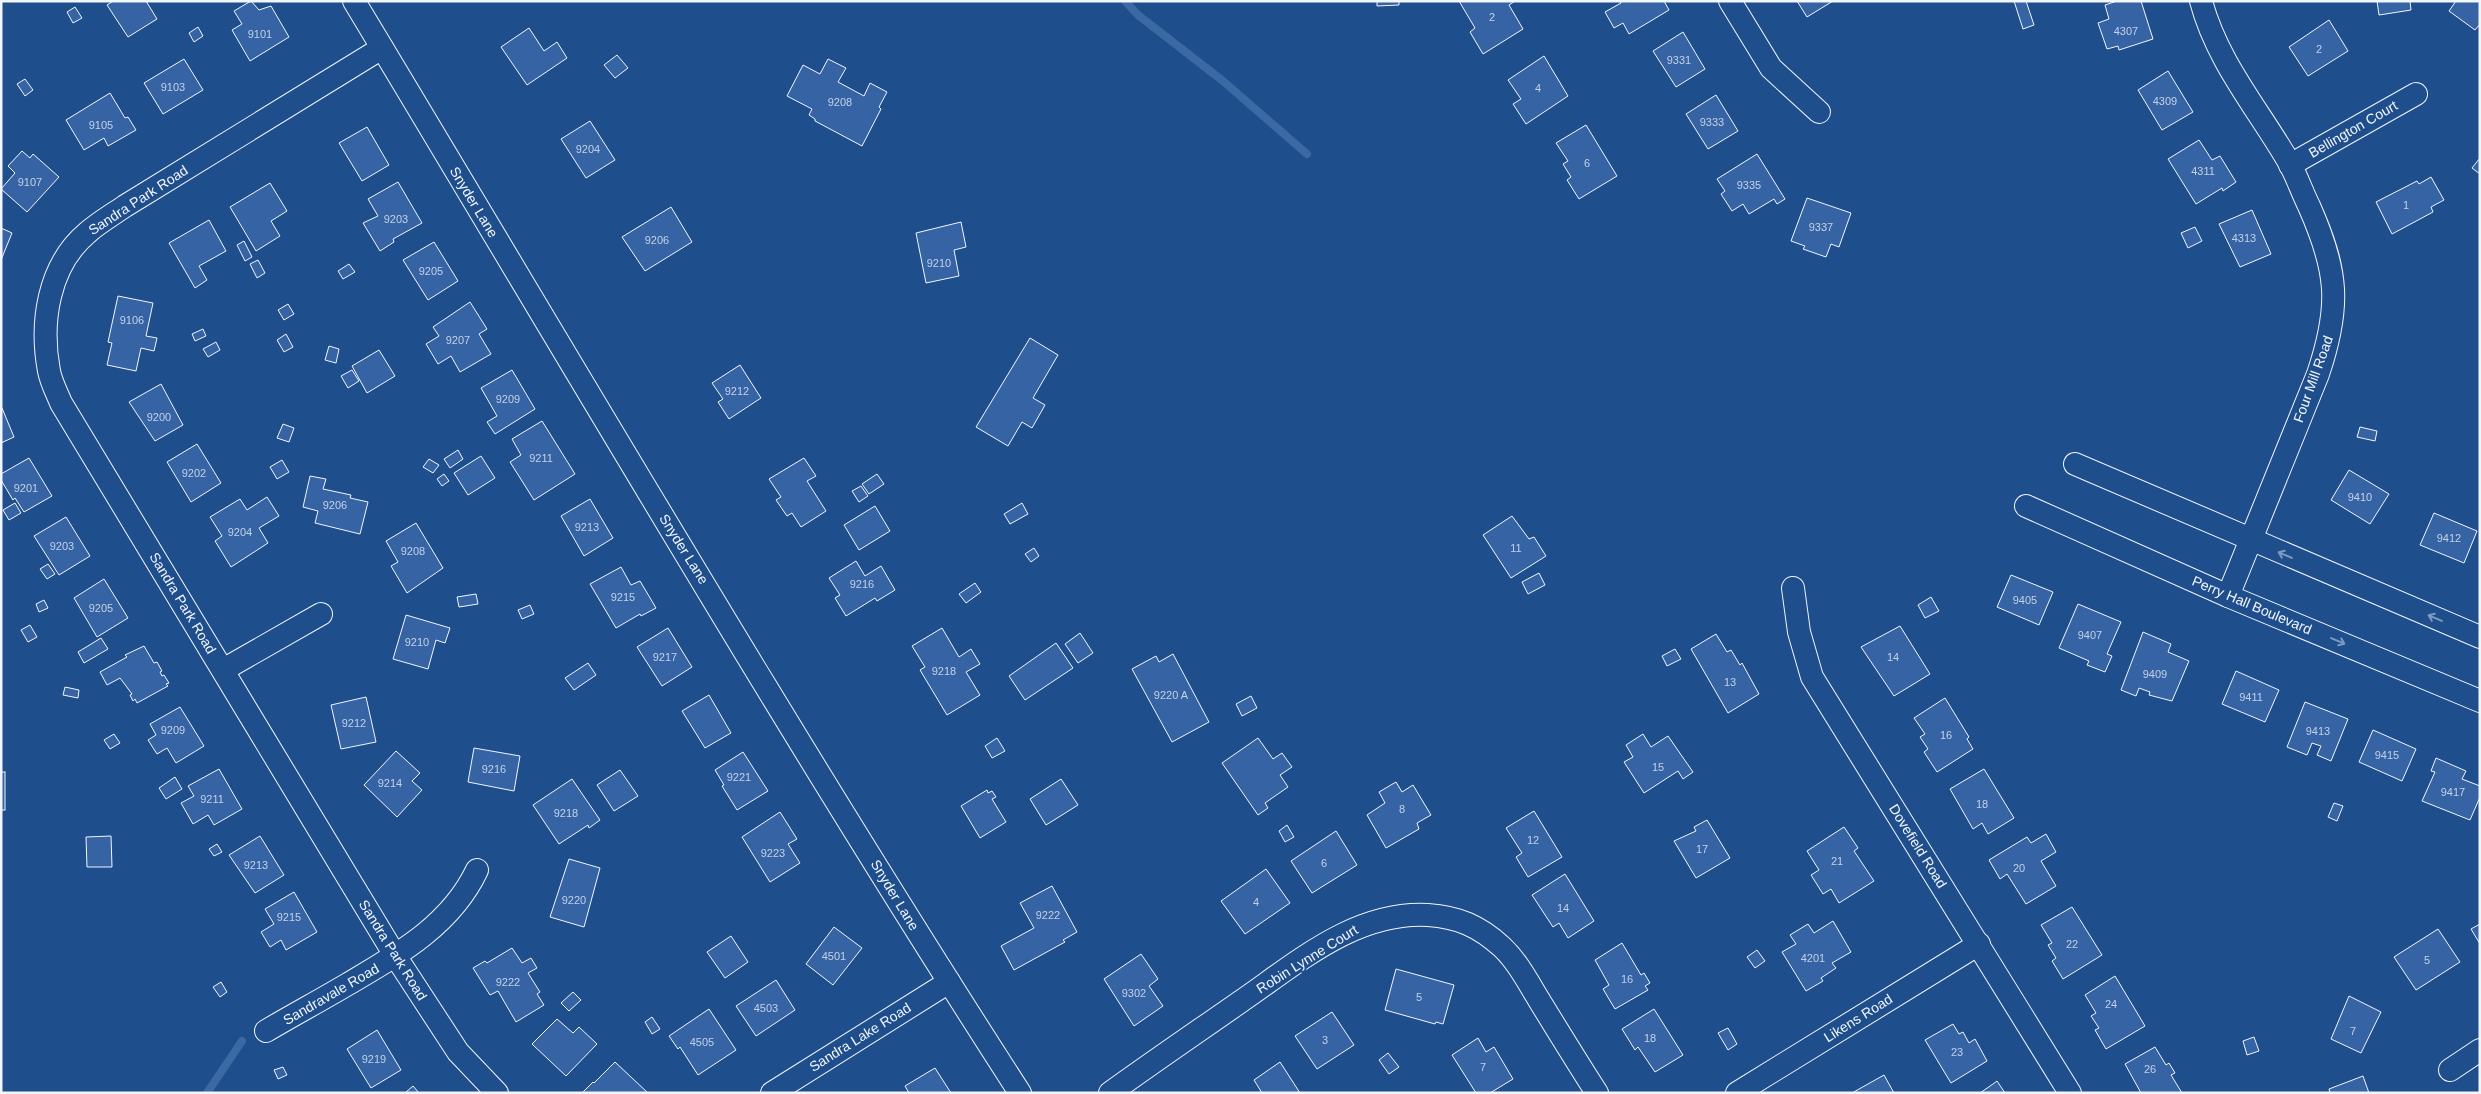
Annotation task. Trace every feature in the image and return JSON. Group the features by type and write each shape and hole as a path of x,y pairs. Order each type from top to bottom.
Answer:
{"street":[{"name":"Snyder Lane","path":"354,1 580,380 949,982 1020,1093"},
{"path":"1730,1 1771,68 1818,112"},
{"name":"Four Mill Road","path":"2201,1 2215,41 2228,65 2246,97 2290,165 2325,242 2332,277 2333,311 2330,339 2318,374 2228,596"},
{"name":"Sandra Park Road","path":"382,48 125,206 86,233 64,258 50,296 45,334 49,372 62,403 396,957 458,1052 497,1093"},
{"name":"Bellington Court","path":"2290,165 2416,94"},
{"path":"2075,464 2251,541 2480,637"},
{"name":"Perry Hall Boulevard","path":"2026,506 2228,596 2480,701"},
{"name":"Dovefield Road","path":"1793,588 1799,632 1812,677 2070,1093"},
{"name":"Sandra Park Road","path":"223,670 321,614"},
{"name":"Sandravale Road","path":"266,1031 396,957 443,919 459,902 477,870"},
{"name":"Robin Lynne Court","path":"1110,1093 1296,963 1334,939 1365,923 1410,914 1454,919 1473,924 1503,948 1518,967 1597,1093"},
{"name":"Likens Road","path":"1737,1093 1979,944"},
{"name":"Sandra Lake Road","path":"772,1093 949,982"},
{"path":"2450,1070 2480,1050"}],"building":[{"path":"113,1 146,1 157,19 128,37 107,5"},
{"path":"251,1 259,10 271,6 289,37 250,61 232,30 242,24 234,11"},
{"path":"1377,1 1399,1 1399,5 1377,6"},
{"path":"1459,1 1515,1 1509,5 1523,29 1483,54 1470,32 1475,28"},
{"path":"1620,1 1664,1 1669,10 1629,34 1623,23 1614,28 1605,12 1621,3"},
{"path":"1797,1 1833,1 1807,17"},
{"path":"2014,1 2026,1 2034,25 2023,29"},
{"path":"2117,1 2141,1 2153,39 2119,50 2118,46 2107,49 2098,23 2109,19 2105,5"},
{"path":"2377,1 2410,1 2411,10 2379,15"},
{"path":"2456,1 2480,1 2480,24 2475,30 2449,11"},
{"path":"75,7 82,18 73,23 67,12"},
{"path":"2329,20 2348,51 2308,76 2289,47"},
{"path":"198,27 203,36 194,42 189,33"},
{"path":"529,28 544,51 557,42 567,58 527,85 501,47"},
{"path":"1683,32 1705,69 1676,87 1653,51"},
{"path":"617,55 628,68 615,78 604,65"},
{"path":"1544,56 1568,96 1526,124 1513,104 1521,99 1508,80"},
{"path":"184,59 203,90 163,114 144,83"},
{"path":"828,59 846,68 838,82 864,96 870,83 887,92 879,107 881,109 862,146 815,121 809,115 812,109 787,96 803,65 820,74"},
{"path":"2168,71 2193,112 2162,130 2138,90"},
{"path":"25,79 33,90 25,96 17,84"},
{"path":"110,93 125,118 128,117 136,130 108,146 104,138 84,150 66,120"},
{"path":"1716,95 1738,131 1708,149 1686,114"},
{"path":"590,121 615,160 586,178 561,139"},
{"path":"1586,125 1617,176 1579,199 1567,180 1571,177 1563,164 1568,161 1556,143"},
{"path":"367,127 389,165 362,181 339,143"},
{"path":"2199,140 2212,160 2220,156 2236,182 2223,191 2222,188 2196,204 2168,159"},
{"path":"22,151 30,158 33,154 59,177 27,212 1,189 15,173 8,166"},
{"path":"1757,154 1785,199 1777,204 1774,199 1749,214 1743,204 1732,211 1721,194 1725,191 1717,179"},
{"path":"2480,158 2480,174 2472,168"},
{"path":"2431,177 2444,200 2431,207 2433,212 2392,234 2376,202 2417,181 2419,184"},
{"path":"398,182 422,223 393,239 394,242 380,251 363,223 378,216 368,199"},
{"path":"270,183 287,211 271,221 280,236 256,251 230,207"},
{"path":"1807,198 1851,213 1839,247 1831,244 1826,257 1803,249 1805,246 1791,241"},
{"path":"671,207 692,242 645,271 622,237"},
{"path":"2252,210 2271,254 2240,267 2219,224"},
{"path":"209,220 226,251 199,266 207,280 195,288 169,243"},
{"path":"961,222 966,247 954,250 959,276 926,283 916,233"},
{"path":"2195,227 2202,241 2188,248 2181,233"},
{"path":"1,228 12,233 1,260"},
{"path":"244,241 252,257 245,261 237,245"},
{"path":"434,242 458,281 428,300 403,260"},
{"path":"258,260 265,273 257,278 250,264"},
{"path":"349,264 355,272 343,279 338,271"},
{"path":"118,296 153,303 146,336 157,338 154,351 141,348 136,371 107,365 112,343 108,342"},
{"path":"470,302 487,329 479,334 491,354 460,372 451,356 438,364 426,344 439,336 433,327"},
{"path":"288,304 294,314 284,320 278,310"},
{"path":"203,329 206,336 195,341 192,334"},
{"path":"286,334 293,347 284,352 277,340"},
{"path":"1030,338 1058,355 1033,398 1045,405 1032,428 1022,422 1008,446 976,427"},
{"path":"216,342 220,350 208,357 203,349"},
{"path":"329,346 339,349 336,363 325,360"},
{"path":"379,350 395,376 367,393 352,366"},
{"path":"740,365 761,398 729,419 718,402 723,399 712,383"},
{"path":"352,370 359,381 348,388 341,376"},
{"path":"512,370 535,409 495,434 487,422 497,416 481,388"},
{"path":"161,384 183,425 155,441 129,402"},
{"path":"1,409 14,437 1,443"},
{"path":"542,421 575,474 534,500 510,462 521,455 512,439"},
{"path":"283,424 294,428 289,442 277,438"},
{"path":"2360,427 2377,431 2375,441 2357,437"},
{"path":"197,444 221,483 191,502 167,462"},
{"path":"458,450 463,459 450,468 444,459"},
{"path":"481,456 495,478 468,495 454,473"},
{"path":"29,458 52,496 24,512 15,498 13,500 1,480 1,474"},
{"path":"804,458 816,476 807,481 826,511 801,527 792,513 787,516 776,500 781,497 769,479"},
{"path":"429,459 439,465 433,473 423,467"},
{"path":"282,460 289,472 277,479 270,467"},
{"path":"2349,470 2389,494 2370,524 2331,500"},
{"path":"444,474 449,481 442,486 437,479"},
{"path":"877,474 884,484 869,494 862,484"},
{"path":"310,476 326,479 323,489 351,495 350,498 368,502 360,534 315,523 318,511 303,507"},
{"path":"861,486 868,496 859,502 852,491"},
{"path":"267,497 279,516 259,528 268,543 231,567 215,541 222,536 210,517 240,499 247,510"},
{"path":"590,499 613,538 584,556 561,516"},
{"path":"15,503 21,513 9,520 3,510"},
{"path":"1022,503 1028,514 1010,524 1004,514"},
{"path":"875,506 890,531 859,550 844,525"},
{"path":"2434,513 2477,531 2464,563 2420,545"},
{"path":"1512,516 1529,539 1534,537 1546,556 1511,578 1483,535"},
{"path":"66,517 90,556 59,575 34,536"},
{"path":"416,523 443,568 407,593 391,566 398,562 386,541"},
{"path":"1034,548 1039,556 1031,562 1025,554"},
{"path":"856,561 865,576 881,566 895,590 877,601 875,598 846,616 835,598 840,595 829,578"},
{"path":"48,564 55,574 47,579 40,569"},
{"path":"621,567 631,585 640,581 656,608 641,616 640,614 616,628 590,584"},
{"path":"1539,573 1545,585 1528,594 1522,582"},
{"path":"2011,575 2053,592 2039,625 1997,607"},
{"path":"104,579 128,618 97,637 74,598"},
{"path":"975,583 981,592 966,603 959,594"},
{"path":"476,594 478,604 459,607 457,597"},
{"path":"1931,597 1939,611 1925,618 1918,605"},
{"path":"44,600 48,608 39,612 36,604"},
{"path":"2078,604 2121,622 2107,654 2112,656 2105,672 2087,665 2089,661 2059,648"},
{"path":"530,605 534,614 522,619 518,610"},
{"path":"406,615 450,628 445,643 436,640 428,669 393,659"},
{"path":"30,625 37,637 28,642 21,630"},
{"path":"1900,626 1930,674 1894,696 1861,647"},
{"path":"668,628 692,667 662,686 637,647"},
{"path":"942,628 959,657 971,649 980,664 966,672 980,695 947,715 920,670 925,667 912,646"},
{"path":"2143,632 2171,644 2168,652 2189,661 2172,701 2149,695 2150,692 2139,688 2136,696 2121,690"},
{"path":"1080,633 1093,653 1078,663 1065,644"},
{"path":"1716,634 1727,652 1731,650 1740,665 1742,663 1759,694 1728,713 1691,649"},
{"path":"101,638 108,649 84,663 78,652"},
{"path":"1056,643 1073,668 1025,700 1009,676"},
{"path":"144,646 154,663 157,662 162,671 160,672 162,676 164,675 169,683 166,684 168,686 137,703 135,699 133,701 130,695 132,694 120,678 107,685 100,672 127,657 125,655"},
{"path":"1675,649 1681,659 1667,666 1662,656"},
{"path":"1173,654 1209,722 1172,742 1132,669 1156,656 1159,662"},
{"path":"588,663 596,675 574,690 565,678"},
{"path":"2236,671 2279,690 2265,722 2222,704"},
{"path":"65,687 79,690 78,698 63,695"},
{"path":"709,695 731,733 705,748 682,711"},
{"path":"1251,696 1257,708 1242,716 1236,704"},
{"path":"366,697 376,742 341,749 331,705"},
{"path":"1945,698 1969,737 1967,739 1973,749 1937,772 1924,752 1928,749 1920,737 1925,734 1914,718"},
{"path":"2305,702 2348,719 2331,761 2317,755 2321,746 2312,743 2307,755 2287,747"},
{"path":"180,707 204,746 176,763 167,748 157,754 148,740 156,735 150,724"},
{"path":"2373,730 2416,749 2402,781 2359,762"},
{"path":"114,734 120,743 110,749 104,740"},
{"path":"1643,734 1651,747 1668,736 1693,772 1683,779 1678,771 1644,793 1624,762 1633,757 1626,745"},
{"path":"997,738 1005,751 992,758 985,746"},
{"path":"1258,738 1273,759 1282,753 1292,767 1280,775 1288,787 1265,803 1268,808 1258,815 1222,763"},
{"path":"474,748 520,756 514,791 468,782"},
{"path":"396,751 420,773 412,781 422,790 397,817 364,785"},
{"path":"743,752 768,791 737,810 722,786 724,785 715,770"},
{"path":"2436,758 2466,771 2462,779 2480,786 2480,797 2470,820 2422,801 2435,772 2431,771"},
{"path":"219,769 242,809 214,825 208,815 193,824 181,803 194,796 188,786"},
{"path":"1984,769 2014,818 1988,834 1982,823 1973,829 1950,789"},
{"path":"620,770 638,796 614,811 597,785"},
{"path":"1,772 5,772 5,810 1,810"},
{"path":"175,777 182,789 166,799 159,788"},
{"path":"572,779 600,820 589,828 588,825 559,844 533,805"},
{"path":"1061,779 1078,805 1046,825 1030,799"},
{"path":"1396,782 1402,792 1413,785 1431,815 1417,823 1419,829 1386,848 1367,815 1385,803 1379,792"},
{"path":"987,790 988,793 992,791 996,797 992,799 1006,822 980,838 961,806"},
{"path":"2334,803 2343,806 2337,821 2328,817"},
{"path":"1534,811 1562,857 1528,877 1516,857 1522,853 1506,828"},
{"path":"780,812 797,839 788,844 800,863 770,882 742,837"},
{"path":"1707,820 1730,858 1696,878 1674,841 1696,831 1694,827"},
{"path":"1287,825 1294,837 1285,842 1279,831"},
{"path":"1844,827 1858,848 1854,851 1874,881 1839,903 1831,889 1823,894 1811,875 1819,870 1807,851"},
{"path":"1336,831 1357,865 1312,893 1291,861"},
{"path":"2046,834 2056,852 2041,861 2056,886 2026,904 2007,874 2000,879 1989,860 2027,837 2031,843"},
{"path":"111,836 112,867 87,867 86,837"},
{"path":"260,836 284,875 255,893 229,855"},
{"path":"217,844 222,852 214,856 209,849"},
{"path":"569,859 600,868 584,927 550,917"},
{"path":"1266,869 1290,903 1245,934 1221,901"},
{"path":"1565,874 1594,921 1568,938 1559,923 1553,927 1532,895"},
{"path":"1052,886 1077,932 1063,940 1065,942 1014,970 1001,946 1034,928 1020,903"},
{"path":"294,892 317,932 286,950 281,940 270,947 261,932 274,924 265,909"},
{"path":"2072,907 2102,955 2063,979 2052,961 2056,958 2048,945 2052,943 2041,925"},
{"path":"1833,921 1851,952 1832,963 1836,968 1821,978 1823,981 1806,991 1782,952 1796,944 1790,935 1808,924 1814,933"},
{"path":"2480,924 2480,944 2471,929"},
{"path":"834,927 862,948 833,985 806,964"},
{"path":"2438,929 2460,962 2416,990 2394,957"},
{"path":"731,936 748,962 725,978 707,952"},
{"path":"1622,943 1641,975 1644,973 1650,983 1645,986 1648,990 1615,1009 1603,989 1609,985 1595,960"},
{"path":"512,948 522,963 531,958 537,968 528,973 540,992 537,994 544,1005 516,1022 498,991 490,995 473,968 485,961 487,963"},
{"path":"1757,950 1765,961 1755,968 1747,957"},
{"path":"1141,954 1158,979 1149,986 1163,1006 1134,1026 1104,979"},
{"path":"1396,969 1454,985 1443,1024 1436,1022 1435,1024 1385,1010"},
{"path":"2115,976 2145,1026 2106,1049 2095,1030 2099,1028 2091,1016 2096,1013 2085,995"},
{"path":"776,980 795,1010 756,1036 736,1006"},
{"path":"221,982 227,992 220,997 213,987"},
{"path":"573,992 581,1000 569,1011 561,1003"},
{"path":"2349,996 2381,1012 2361,1053 2331,1039"},
{"path":"709,1009 736,1050 698,1075 680,1047 678,1049 669,1036"},
{"path":"1654,1009 1683,1055 1655,1072 1638,1047 1635,1050 1622,1029"},
{"path":"1332,1012 1354,1045 1317,1069 1295,1036"},
{"path":"652,1017 660,1029 652,1034 645,1022"},
{"path":"557,1019 573,1033 579,1027 597,1044 566,1076 532,1044"},
{"path":"1953,1024 1959,1034 1963,1032 1969,1043 1975,1039 1987,1061 1951,1083 1925,1040"},
{"path":"1728,1028 1737,1044 1728,1050 1718,1033"},
{"path":"377,1030 401,1070 371,1088 347,1049"},
{"path":"2254,1037 2259,1051 2247,1055 2243,1041"},
{"path":"1478,1038 1486,1052 1494,1047 1513,1079 1490,1093 1476,1093 1452,1055"},
{"path":"2155,1047 2166,1065 2169,1063 2175,1073 2171,1075 2182,1093 2141,1093 2125,1064"},
{"path":"1388,1053 1399,1067 1389,1074 1379,1060"},
{"path":"615,1062 648,1093 582,1093 594,1083"},
{"path":"1280,1062 1300,1093 1262,1093 1254,1080"},
{"path":"283,1067 287,1075 278,1079 274,1070"},
{"path":"935,1068 951,1093 909,1093 905,1086"},
{"path":"1884,1075 1894,1093 1852,1093"},
{"path":"2363,1076 2369,1093 2330,1093 2329,1089"},
{"path":"1997,1081 2005,1093 1980,1093 1993,1084"},
{"path":"413,1086 419,1093 405,1093"}],"waterway":[{"path":"1125,1 1138,15 1223,81 1307,154"},
{"path":"207,1093 242,1041"}]}
